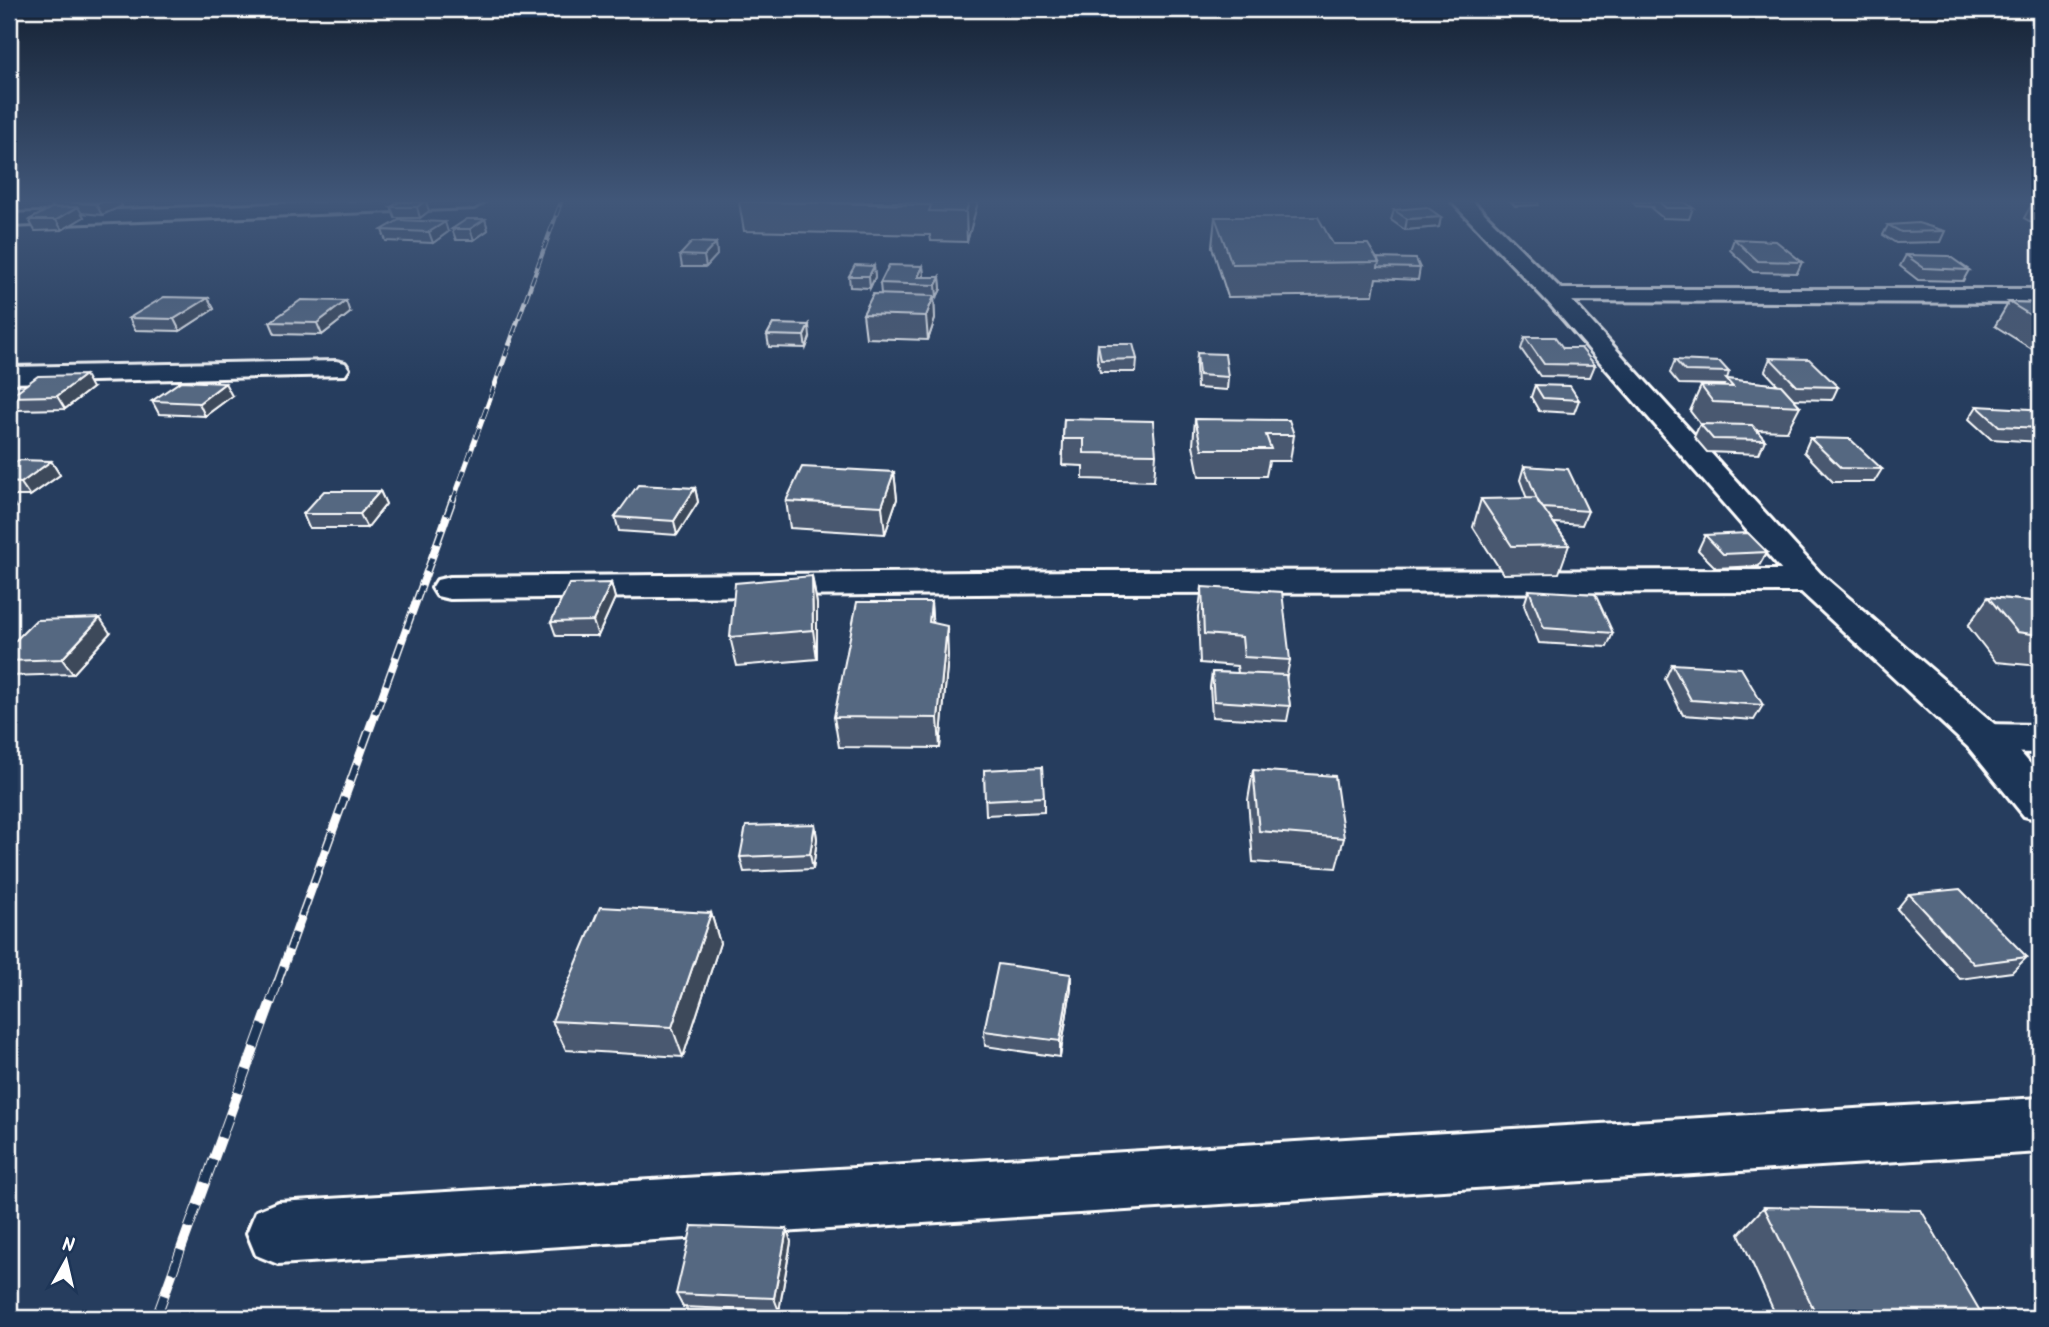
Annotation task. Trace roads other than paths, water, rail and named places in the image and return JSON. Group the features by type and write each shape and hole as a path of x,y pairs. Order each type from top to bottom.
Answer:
{"street":[{"path":"1523,264 1555,296 1809,581 1984,738 2040,804"},
{"path":"1555,296 2040,296"},
{"path":"9,375 336,369"},
{"path":"450,588 1085,582 1809,581"},
{"path":"1984,738 2040,739"},
{"path":"278,1233 2040,1125"}],"railway":[{"path":"513,334 538,264"},
{"path":"453,501 514,332"},
{"path":"376,713 453,499"},
{"path":"277,984 376,711"},
{"path":"156,1318 278,982"}]}
